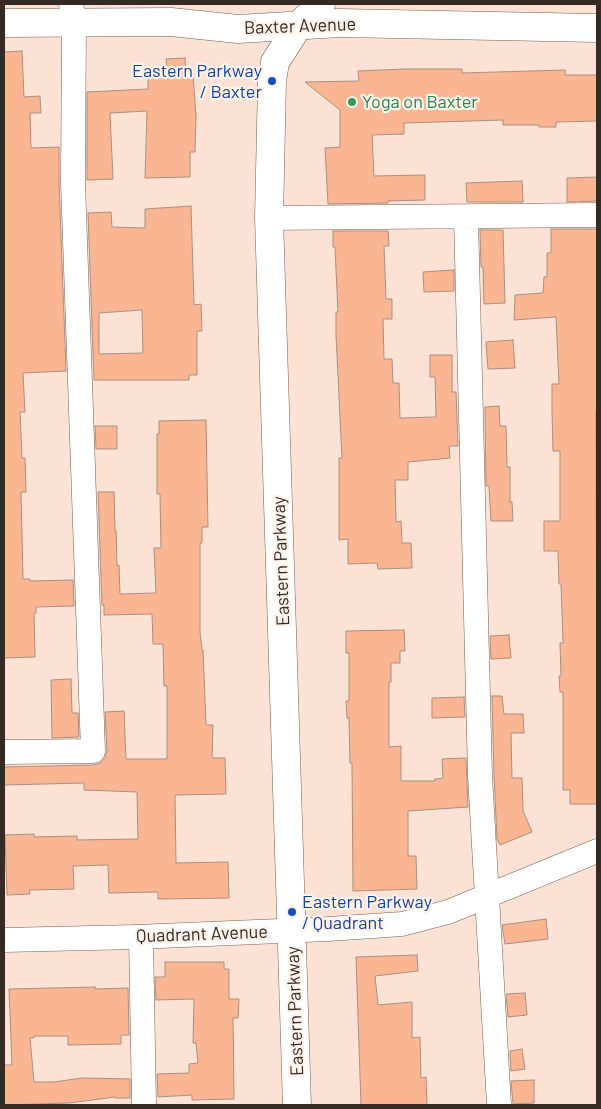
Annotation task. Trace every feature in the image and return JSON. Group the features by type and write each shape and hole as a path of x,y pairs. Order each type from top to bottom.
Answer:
{"main road":[{"name":"Eastern Parkway","path":"297,1105 293,930 269,218 272,81 275,62 300,14 321,4"},
{"name":"Baxter Avenue","path":"4,23 72,13 238,29 300,14 358,23 597,28"}],"street":[{"path":"4,752 92,751 73,183 72,13"},
{"path":"269,218 597,215"},
{"path":"466,217 480,776 499,1105"},
{"name":"Quadrant Avenue","path":"4,940 141,937 402,924 448,912 486,898 597,851"},
{"path":"141,937 144,1105"}],"building":[{"path":"22,51 24,97 40,96 41,113 30,113 31,148 59,147 66,371 23,373 25,412 20,412 22,458 25,458 26,492 21,492 23,579 30,579 30,581 73,580 74,606 36,607 36,613 34,613 35,657 4,658 4,52"},
{"path":"185,58 186,74 193,74 196,117 195,152 190,152 190,177 145,178 147,111 110,113 113,179 87,180 87,92 148,89 148,68 167,67 166,59"},
{"path":"462,69 462,73 565,70 565,75 597,75 597,121 556,122 556,127 503,125 503,120 404,123 404,134 372,135 374,176 425,175 425,200 328,204 325,148 340,147 340,110 305,82 359,81 358,71"},
{"path":"597,177 597,201 567,202 567,178"},
{"path":"522,181 523,202 467,202 466,183"},
{"path":"191,206 194,305 201,304 202,331 197,331 197,375 189,375 189,380 94,380 88,213 111,212 112,227 145,228 145,209","holes":["142,310 143,353 99,354 99,313"]},
{"path":"551,229 597,229 597,804 570,804 570,790 563,790 563,692 560,692 559,676 561,676 560,643 563,643 561,584 559,584 558,551 544,551 544,521 560,521 560,451 553,451 552,410 552,384 559,384 556,317 514,320 515,295 543,293 544,277 547,277 547,253 551,253"},
{"path":"480,230 503,230 505,303 484,304"},
{"path":"333,231 388,231 389,246 384,246 386,299 392,299 392,319 383,319 384,359 392,359 393,383 399,383 400,418 436,417 435,377 430,377 430,355 452,355 452,392 456,392 458,446 449,446 450,458 408,462 408,480 395,480 396,522 401,521 402,543 411,543 412,568 378,569 377,563 348,564 348,539 339,540 339,458 342,458 336,335 336,312 338,312"},
{"path":"454,270 454,291 424,292 423,272"},
{"path":"513,340 515,368 488,369 486,342"},
{"path":"499,406 500,426 506,426 507,467 510,467 510,502 512,502 513,521 491,521 489,486 486,486 485,407"},
{"path":"206,420 208,527 202,527 202,543 200,543 200,632 203,650 206,725 213,725 212,758 225,758 226,794 175,795 176,863 228,862 229,898 158,899 158,892 109,893 108,865 73,866 74,889 29,890 30,894 7,895 5,835 34,834 34,837 77,836 77,840 138,839 137,792 84,790 84,783 4,785 4,767 93,765 100,763 105,758 107,751 105,712 124,711 126,759 167,759 167,686 164,686 163,644 153,644 152,614 104,615 104,605 102,605 98,492 114,492 120,594 156,593 154,548 161,548 160,494 157,494 157,434 159,434 159,421"},
{"path":"95,426 117,426 117,449 96,449"},
{"path":"404,630 405,651 400,651 400,663 391,663 391,682 389,682 389,747 401,746 401,781 435,781 435,779 443,778 442,759 466,758 468,807 408,811 408,856 416,856 417,889 353,891 352,763 350,763 349,718 347,718 346,701 349,701 349,653 346,653 346,631"},
{"path":"509,635 511,658 491,659 490,636"},
{"path":"71,679 72,713 78,713 79,737 52,738 51,680"},
{"path":"492,696 502,696 504,714 523,714 524,733 511,733 512,778 522,778 523,811 532,832 500,845 497,839"},
{"path":"464,697 465,717 432,718 432,698"},
{"path":"546,919 548,939 505,944 502,925"},
{"path":"417,955 418,971 375,976 378,1005 412,1002 412,1038 420,1037 421,1078 426,1077 427,1105 361,1105 356,957"},
{"path":"165,962 224,962 224,969 229,969 229,999 239,999 238,1018 233,1018 234,1099 192,1100 192,1095 158,1097 157,1074 189,1073 189,1064 198,1063 196,1043 193,1043 194,999 156,1000 155,977 165,977"},
{"path":"95,987 95,989 128,988 129,1035 121,1035 121,1044 68,1045 68,1036 34,1036 34,1038 30,1038 34,1082 54,1082 82,1078 130,1079 130,1098 115,1097 69,1103 4,1105 4,1065 12,1065 9,989"},
{"path":"525,993 527,1015 508,1017 506,994"},
{"path":"522,1049 525,1069 511,1071 510,1051"},
{"path":"534,1080 534,1103 513,1104 511,1081"}],"place":[{"name":"Eastern Parkway / Baxter","path":"272,81"},
{"name":"Yoga on Baxter","path":"352,102"},
{"name":"Eastern Parkway / Quadrant","path":"292,912"}]}
